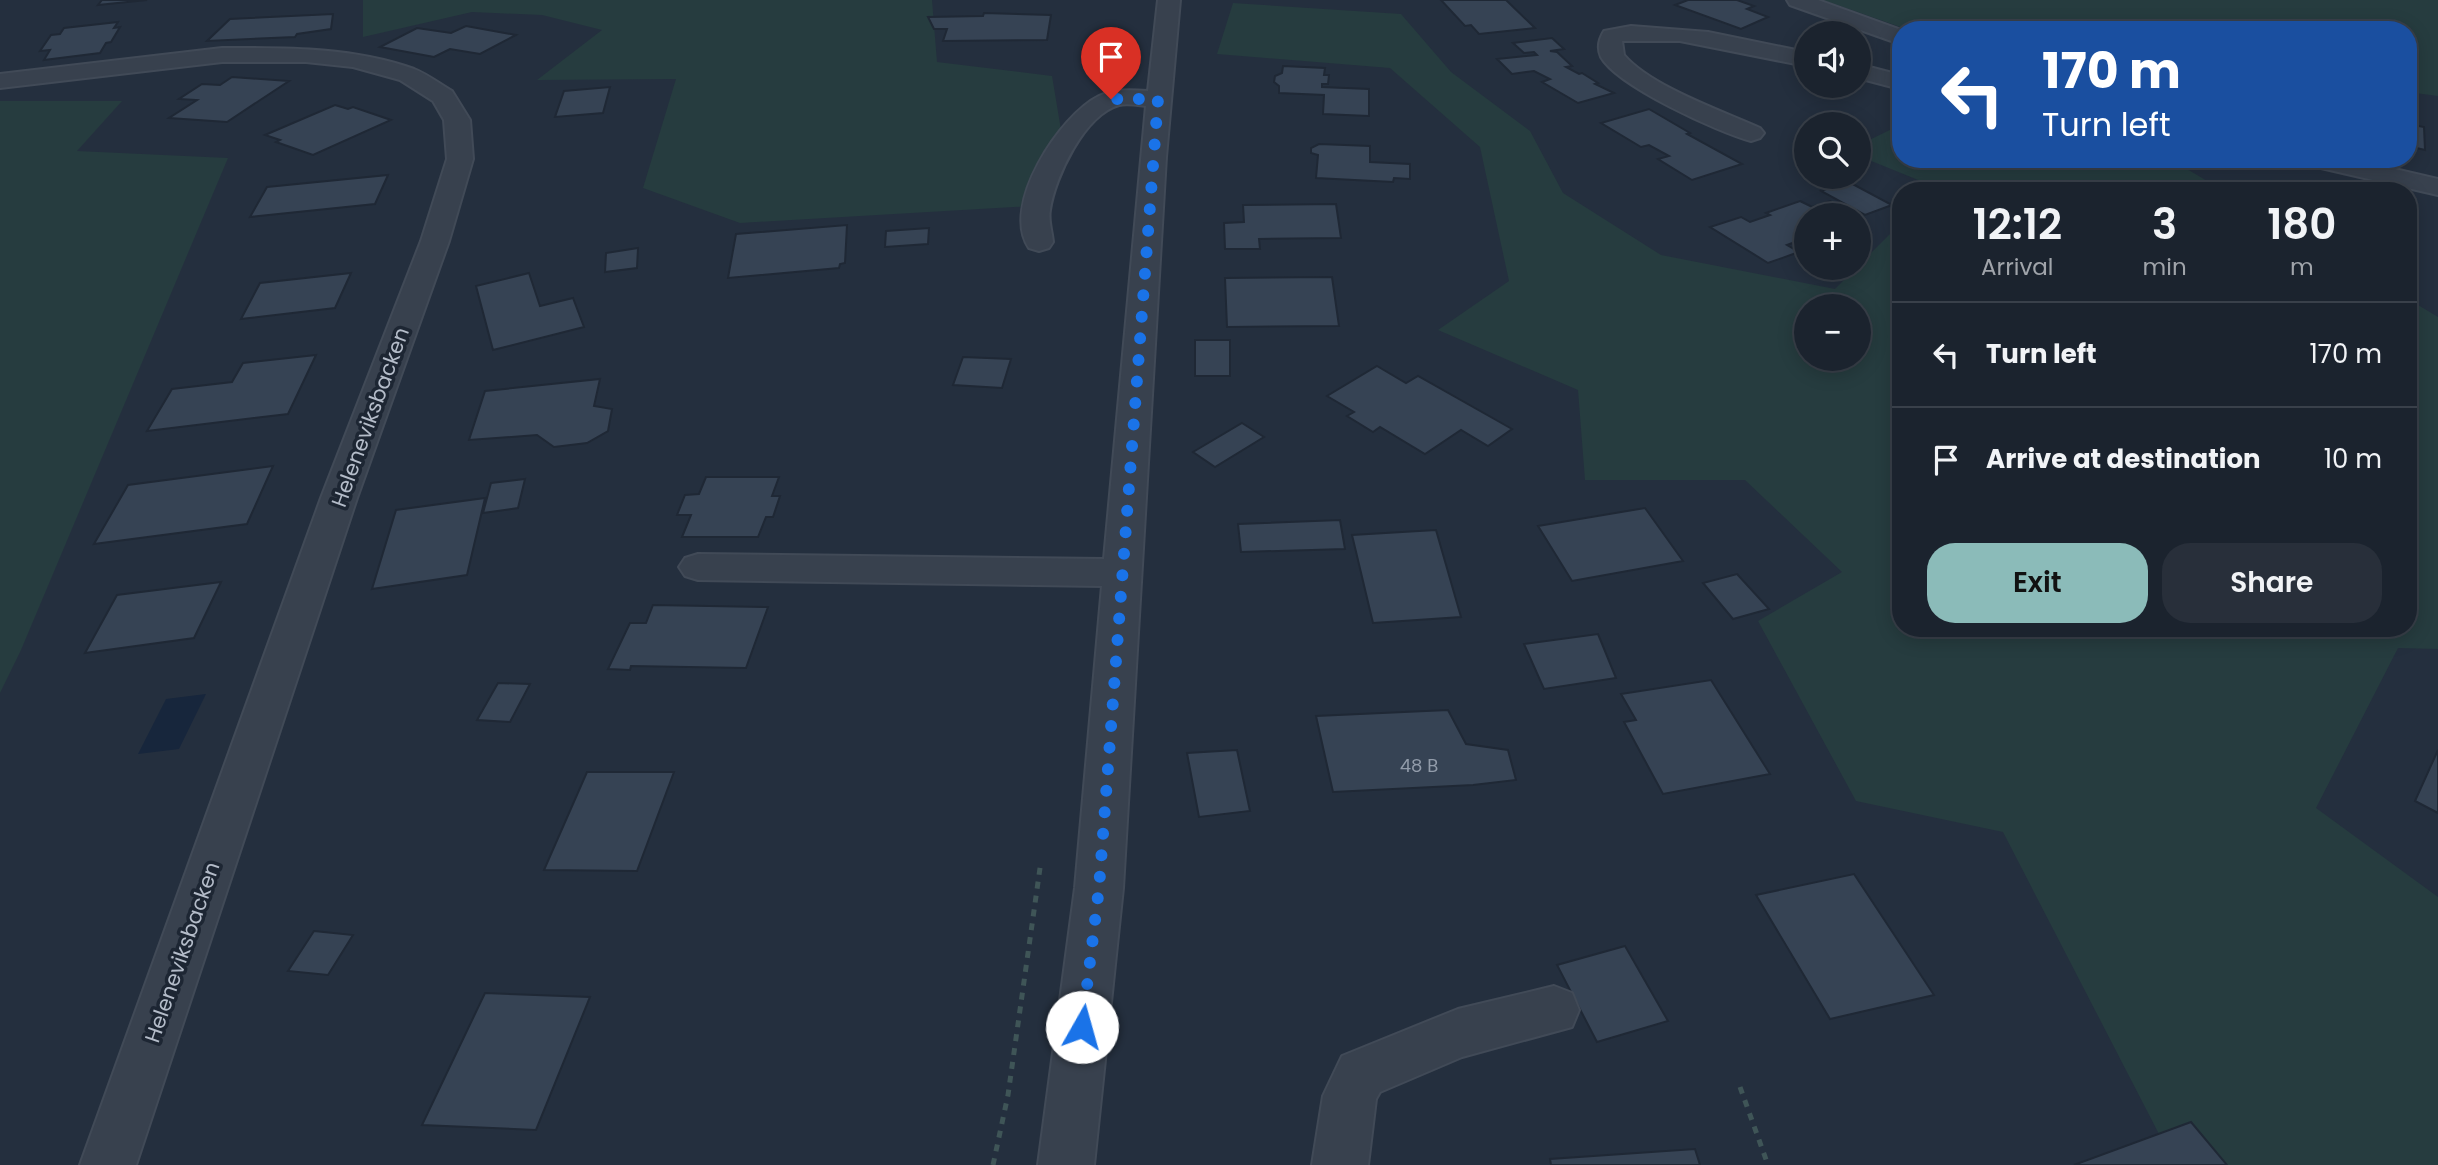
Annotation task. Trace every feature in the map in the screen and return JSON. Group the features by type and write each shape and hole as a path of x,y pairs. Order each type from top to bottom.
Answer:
{"street":[{"path":"1066,1165 1099,888 1158,99 1169,0"},
{"path":"1798,0 1892,34"},
{"path":"1751,133 1644,83 1613,60 1609,44 1612,36 1626,32 1653,32 1794,57"},
{"name":"Heleneviksbacken","path":"0,81 222,55 306,55 355,60 408,75 443,96 457,120 460,159 435,241 339,498 108,1165"},
{"path":"1871,74 1892,80"},
{"path":"1039,242 1035,212 1046,173 1070,136 1092,111 1111,99 1158,99"},
{"path":"2356,168 2416,182"},
{"path":"2417,182 2438,187"},
{"path":"698,566 1123,573"},
{"path":"1340,1165 1350,1096 1361,1074 1458,1034 1554,1010"}],"path":[{"path":"1740,1087 1768,1165"}],"green space":[{"path":"363,0 932,0 937,62 1052,76 1065,154 1050,205 740,223 643,188 676,79 537,80 602,30 542,15 472,12 363,37"},
{"path":"1823,0 2438,0 2438,96 2417,93 2417,21 1892,21 1892,24"},
{"path":"1233,3 1401,14 1451,72 1530,131 1563,193 1661,255 1835,289 1844,280 1871,280 1871,253 1892,232 1892,637 2417,637 2417,304 2438,317 2438,649 2398,648 2316,808 2438,897 2438,1165 2175,1165 2003,832 1856,801 1758,621 1842,572 1745,480 1585,480 1578,390 1438,330 1509,281 1480,147 1390,68 1217,54"},
{"path":"0,101 122,101 77,151 228,158 21,650 0,693"},
{"path":"1892,129 1892,168 2185,168 2209,182 1923,182 1871,161 1871,139"}],"water":[{"path":"206,694 179,749 138,754 166,699"}],"building":[{"path":"102,0 147,0 98,5"},
{"path":"1441,0 1506,0 1535,28 1479,34 1471,25 1465,26"},
{"path":"1688,0 1737,0 1754,6 1747,9 1768,17 1741,29 1675,5"},
{"path":"984,13 1051,15 1047,40 943,41 947,29 934,29 928,17 983,16"},
{"path":"333,14 331,29 297,34 295,37 207,41 230,19"},
{"path":"118,22 114,28 120,27 100,53 44,60 50,50 40,51 51,35 60,34 64,28"},
{"path":"466,26 516,35 480,54 450,49 434,57 380,47 417,28 451,33"},
{"path":"1552,38 1564,49 1550,51 1557,52 1572,66 1566,67 1582,73 1598,83 1595,84 1614,93 1578,103 1542,82 1550,79 1534,71 1512,74 1497,59 1537,55 1534,52 1524,53 1513,43"},
{"path":"1283,66 1325,68 1324,75 1329,75 1328,84 1322,84 1322,87 1369,89 1369,116 1323,114 1324,95 1279,93 1279,86 1274,82 1275,76 1282,73"},
{"path":"232,77 289,81 227,122 169,118 197,100 179,99 202,84 220,85"},
{"path":"610,87 603,113 555,117 564,91"},
{"path":"335,105 348,109 353,107 391,120 313,155 276,142 280,140 265,135"},
{"path":"1649,109 1690,133 1687,134 1742,164 1692,180 1658,159 1669,156 1649,145 1641,147 1601,123"},
{"path":"2417,126 2424,127 2425,150 2417,148"},
{"path":"1319,144 1370,146 1370,162 1410,164 1410,179 1394,178 1393,182 1316,178 1318,155 1311,153 1311,148"},
{"path":"388,175 375,204 250,217 267,187"},
{"path":"1862,189 1892,205 1871,213 1871,203 1843,203 1821,191"},
{"path":"1794,203 1794,242 1787,245 1794,249 1794,254 1768,263 1710,227 1741,217 1750,222 1770,215 1766,213"},
{"path":"1336,204 1341,238 1259,239 1260,249 1225,249 1224,223 1244,222 1243,205"},
{"path":"847,225 845,263 840,264 839,268 728,278 736,234"},
{"path":"929,228 928,244 885,247 886,231"},
{"path":"638,248 637,268 605,272 606,253"},
{"path":"351,273 335,308 241,319 260,283"},
{"path":"529,273 540,306 573,298 584,327 493,350 476,286"},
{"path":"1332,277 1339,326 1227,327 1225,278"},
{"path":"1195,340 1230,340 1230,376 1195,376"},
{"path":"316,355 288,414 147,431 172,389 232,382 243,363"},
{"path":"963,357 1011,359 1002,388 953,385"},
{"path":"1377,366 1406,383 1418,376 1512,429 1488,446 1461,430 1425,454 1380,427 1373,432 1347,416 1354,412 1327,396"},
{"path":"600,379 594,406 612,409 608,431 587,443 554,447 537,435 469,440 485,391"},
{"path":"1242,423 1264,437 1215,467 1193,452"},
{"path":"273,466 247,524 94,544 128,485"},
{"path":"706,477 779,477 772,496 780,496 773,517 766,517 758,537 682,537 691,515 677,515 685,495 699,494"},
{"path":"525,479 518,508 483,513 491,483"},
{"path":"485,498 467,575 372,589 396,510"},
{"path":"1645,508 1683,561 1572,581 1538,526"},
{"path":"1340,520 1345,549 1241,552 1238,524"},
{"path":"1436,530 1461,617 1373,623 1352,535"},
{"path":"1737,574 1769,609 1733,619 1703,583"},
{"path":"221,582 194,638 85,653 117,595"},
{"path":"653,605 768,607 746,668 631,666 630,670 608,669 630,623 646,623"},
{"path":"1598,634 1616,678 1544,689 1524,644"},
{"path":"1711,680 1770,774 1663,794 1624,722 1636,720 1621,694"},
{"path":"498,683 530,684 510,722 477,720"},
{"path":"1448,710 1466,744 1508,750 1516,780 1473,785 1333,792 1316,716"},
{"path":"1237,750 1250,811 1199,817 1187,753"},
{"path":"2438,750 2438,813 2415,801"},
{"path":"587,772 674,772 637,871 544,870"},
{"path":"1854,874 1934,995 1830,1019 1756,895"},
{"path":"314,931 353,935 328,975 288,971"},
{"path":"1625,946 1668,1021 1597,1042 1557,965"},
{"path":"485,993 590,997 536,1130 422,1125"},
{"path":"2191,1122 2227,1165 2074,1165"},
{"path":"1695,1149 1700,1165 1551,1165 1550,1159"}],"route":[{"path":"1082,1027 1099,888 1158,99 1111,99"}]}
